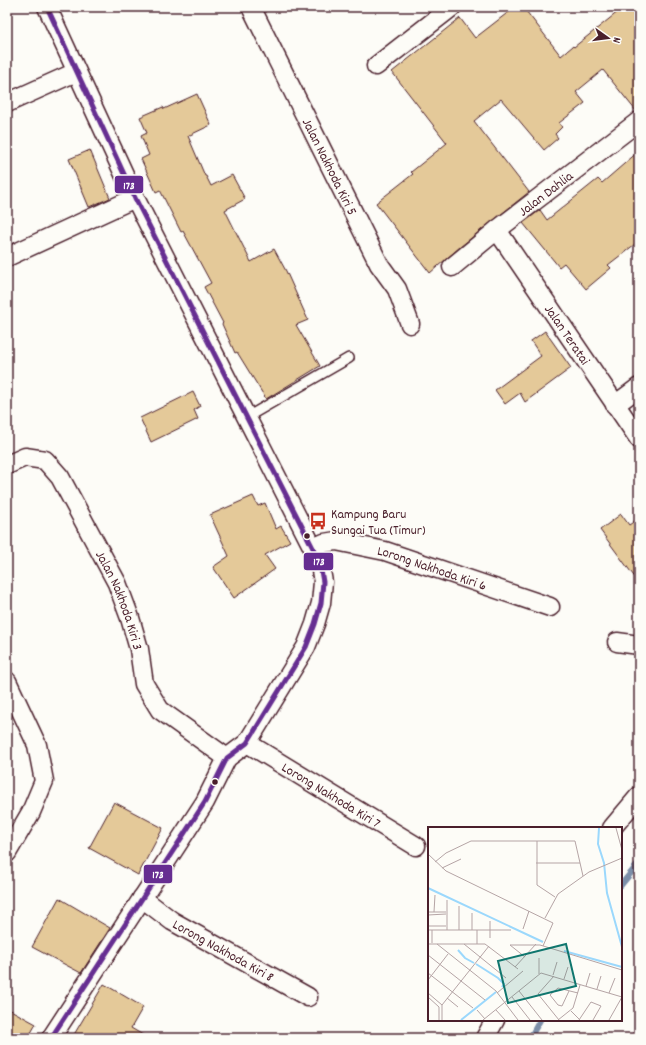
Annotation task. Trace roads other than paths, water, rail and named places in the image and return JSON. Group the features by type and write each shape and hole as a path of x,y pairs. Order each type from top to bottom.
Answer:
{"street":[{"path":"47,7 135,198 313,548 320,565 323,582 321,603 306,647 247,744 227,758 205,802 52,1038"},
{"name":"Jalan Nakhoda Kiri 5","path":"251,7 379,264 397,289 410,324"},
{"path":"376,66 452,7"},
{"path":"7,103 76,72"},
{"name":"Jalan Dahlia","path":"452,267 497,230 639,121"},
{"path":"7,257 135,198"},
{"name":"Jalan Teratai","path":"497,230 639,439"},
{"path":"615,405 639,387"},
{"name":"Jalan Nakhoda Kiri 3","path":"7,465 25,457 45,460 60,477 117,583 130,618 139,649 144,684 160,710 227,758"},
{"name":"Lorong Nakhoda Kiri 6","path":"313,548 324,543 336,541 385,551 550,607"},
{"path":"617,642 639,645"},
{"path":"7,681 37,744 44,781 31,812 7,853"},
{"name":"Lorong Nakhoda Kiri 7","path":"247,744 416,846"},
{"path":"613,827 639,796"},
{"name":"Lorong Nakhoda Kiri 8","path":"142,898 172,921 308,997"},
{"path":"484,1038 494,1021"}],"lane":[{"path":"247,417 349,358"}],"waterway":[{"path":"283,7 289,9 290,7"},
{"path":"622,884 639,863"},
{"path":"530,1038 539,1021"}],"place":[{"name":"Kampung Baru Sungai Tua (Timur)","path":"318,521"}]}
